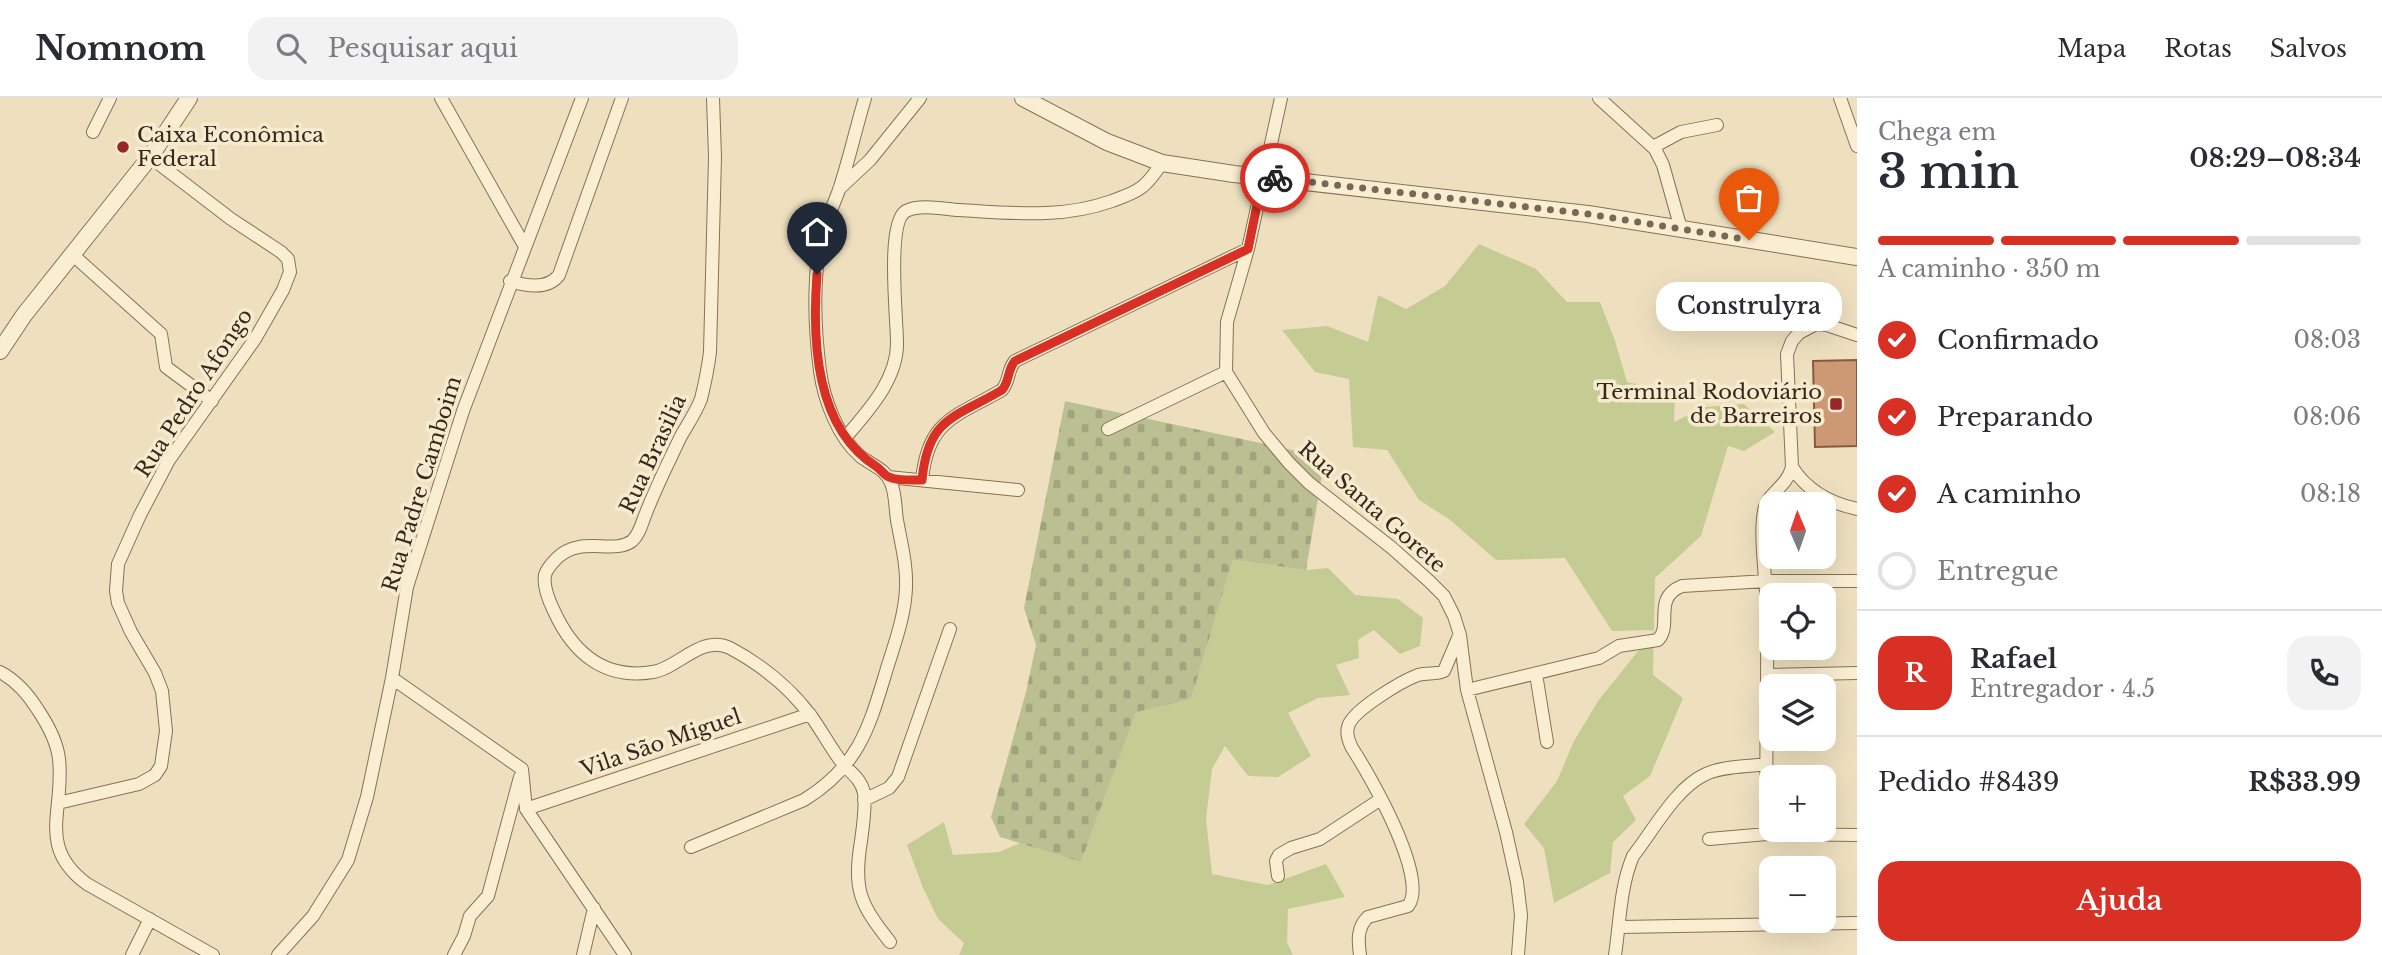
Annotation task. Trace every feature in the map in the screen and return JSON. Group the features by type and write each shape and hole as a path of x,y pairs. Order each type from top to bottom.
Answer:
{"street":[{"path":"93,132 110,98"},
{"path":"0,351 24,315 150,158 189,98"},
{"path":"441,98 524,245"},
{"name":"Rua Padre Camboim","path":"278,955 313,916 348,860 367,797 392,678 407,587 463,411 510,281 582,98"},
{"path":"510,281 530,285 546,284 559,275 622,98"},
{"name":"Rua Brasilia","path":"713,98 715,157 710,352 700,402 652,497 637,535 627,543 574,547 561,554 550,565 544,577 548,597 558,620 583,654 601,666 624,673 657,671 696,650 723,645 781,684 810,714"},
{"path":"691,847 804,800 817,792 845,766 868,729 905,607 904,549 892,484 888,477 857,454 845,438 824,394 817,349 815,300 819,248 865,98"},
{"path":"839,189 870,160 920,98"},
{"path":"1023,98 1107,142 1162,163 1588,214 1857,257"},
{"path":"1108,429 1226,372 1227,322 1248,249 1281,98"},
{"path":"1599,98 1653,147 1663,165 1681,229"},
{"path":"1840,98 1857,146"},
{"path":"1653,147 1681,132 1717,125"},
{"name":"Rua Pedro Afongo","path":"58,803 139,784 155,775 161,766 166,731 162,691 118,603 118,564 169,460 254,339 283,290 290,272 288,259 282,252 230,219 150,158"},
{"path":"845,438 879,395 895,361 896,238 898,224 904,212 935,208 1072,212 1093,208 1138,190 1148,182 1162,163"},
{"path":"922,480 923,463 931,439 957,413 1002,390 1007,384 1010,367 1015,361 1248,249"},
{"path":"73,255 161,334 166,367 212,401"},
{"path":"1768,674 1764,510 1770,498 1786,482 1792,467 1787,354 1798,332 1816,324 1857,335"},
{"name":"Rua Santa Gorete","path":"1226,372 1264,433 1289,463 1347,514 1409,562 1444,596 1460,635 1467,690 1512,859 1521,915 1518,955"},
{"path":"1792,467 1814,492 1828,500 1857,509"},
{"path":"888,477 1018,490"},
{"path":"1467,690 1599,658 1619,646 1658,640 1662,635 1669,595 1677,588 1690,584 1857,581"},
{"path":"864,800 889,788 898,777 950,629"},
{"path":"1360,955 1358,939 1364,920 1408,906 1413,894 1412,880 1399,834 1352,748 1348,727 1365,706 1409,680 1418,675 1444,671 1460,635"},
{"path":"0,672 28,693 56,741 60,759 55,830 67,866 88,884 213,955"},
{"path":"1812,674 1857,673"},
{"path":"1536,674 1547,743"},
{"path":"392,678 522,769 526,809 625,955"},
{"path":"810,714 862,786 864,800 857,876 866,910 890,942"},
{"name":"Vila São Miguel","path":"526,809 810,714"},
{"path":"1615,955 1624,884 1633,856 1687,786 1717,770 1766,764 1766,751"},
{"path":"454,955 470,916 488,896 522,769"},
{"path":"1278,876 1276,860 1279,855 1291,848 1320,839 1381,799"},
{"path":"1709,839 1759,835"},
{"path":"1836,835 1857,835"},
{"path":"583,955 594,908"},
{"path":"132,955 150,919"},
{"path":"1619,926 1857,923"}],"green space":[{"path":"1479,244 1536,269 1567,302 1600,302 1627,382 1675,393 1674,422 1705,407 1744,404 1775,432 1744,451 1728,446 1701,536 1655,578 1654,630 1612,631 1565,558 1496,560 1449,519 1419,500 1387,450 1353,447 1349,379 1315,372 1282,330 1327,326 1368,342 1378,295 1406,309 1445,286"},
{"path":"1065,401 1325,457 1306,570 1233,560 1191,699 1136,712 1081,862 1000,837 991,817 1026,692 1036,645 1024,608"},
{"path":"1233,560 1306,570 1328,568 1355,595 1398,599 1423,618 1420,646 1400,654 1374,630 1358,640 1359,658 1336,665 1350,695 1318,698 1288,713 1311,756 1278,777 1248,776 1225,746 1212,769 1206,819 1212,874 1268,885 1326,864 1345,897 1288,909 1287,942 1293,955 959,955 964,943 938,919 907,845 944,822 953,855 999,852 1020,843 1081,862 1136,711 1191,699"},
{"path":"1654,631 1653,675 1683,698 1650,776 1623,796 1636,820 1613,842 1610,873 1554,903 1544,848 1524,824 1557,781 1574,741 1598,701"}],"building":[{"name":"Terminal Rodoviário de Barreiros","path":"1857,360 1857,446 1815,447 1813,361"}],"way so far":[{"path":"1275,178 1588,214 1749,240"}],"place":[{"name":"Caixa Econômica Federal","path":"123,147"},
{"name":"Construlyra","path":"1749,240"},
{"name":"Terminal Rodoviário de Barreiros","path":"1836,404"}],"route":[{"path":"817,274 817,349 824,394 830,409 845,438 864,460 888,477 922,480 923,463 931,439 957,413 1002,390 1007,384 1010,367 1015,361 1248,249 1263,176 1275,178"}]}
